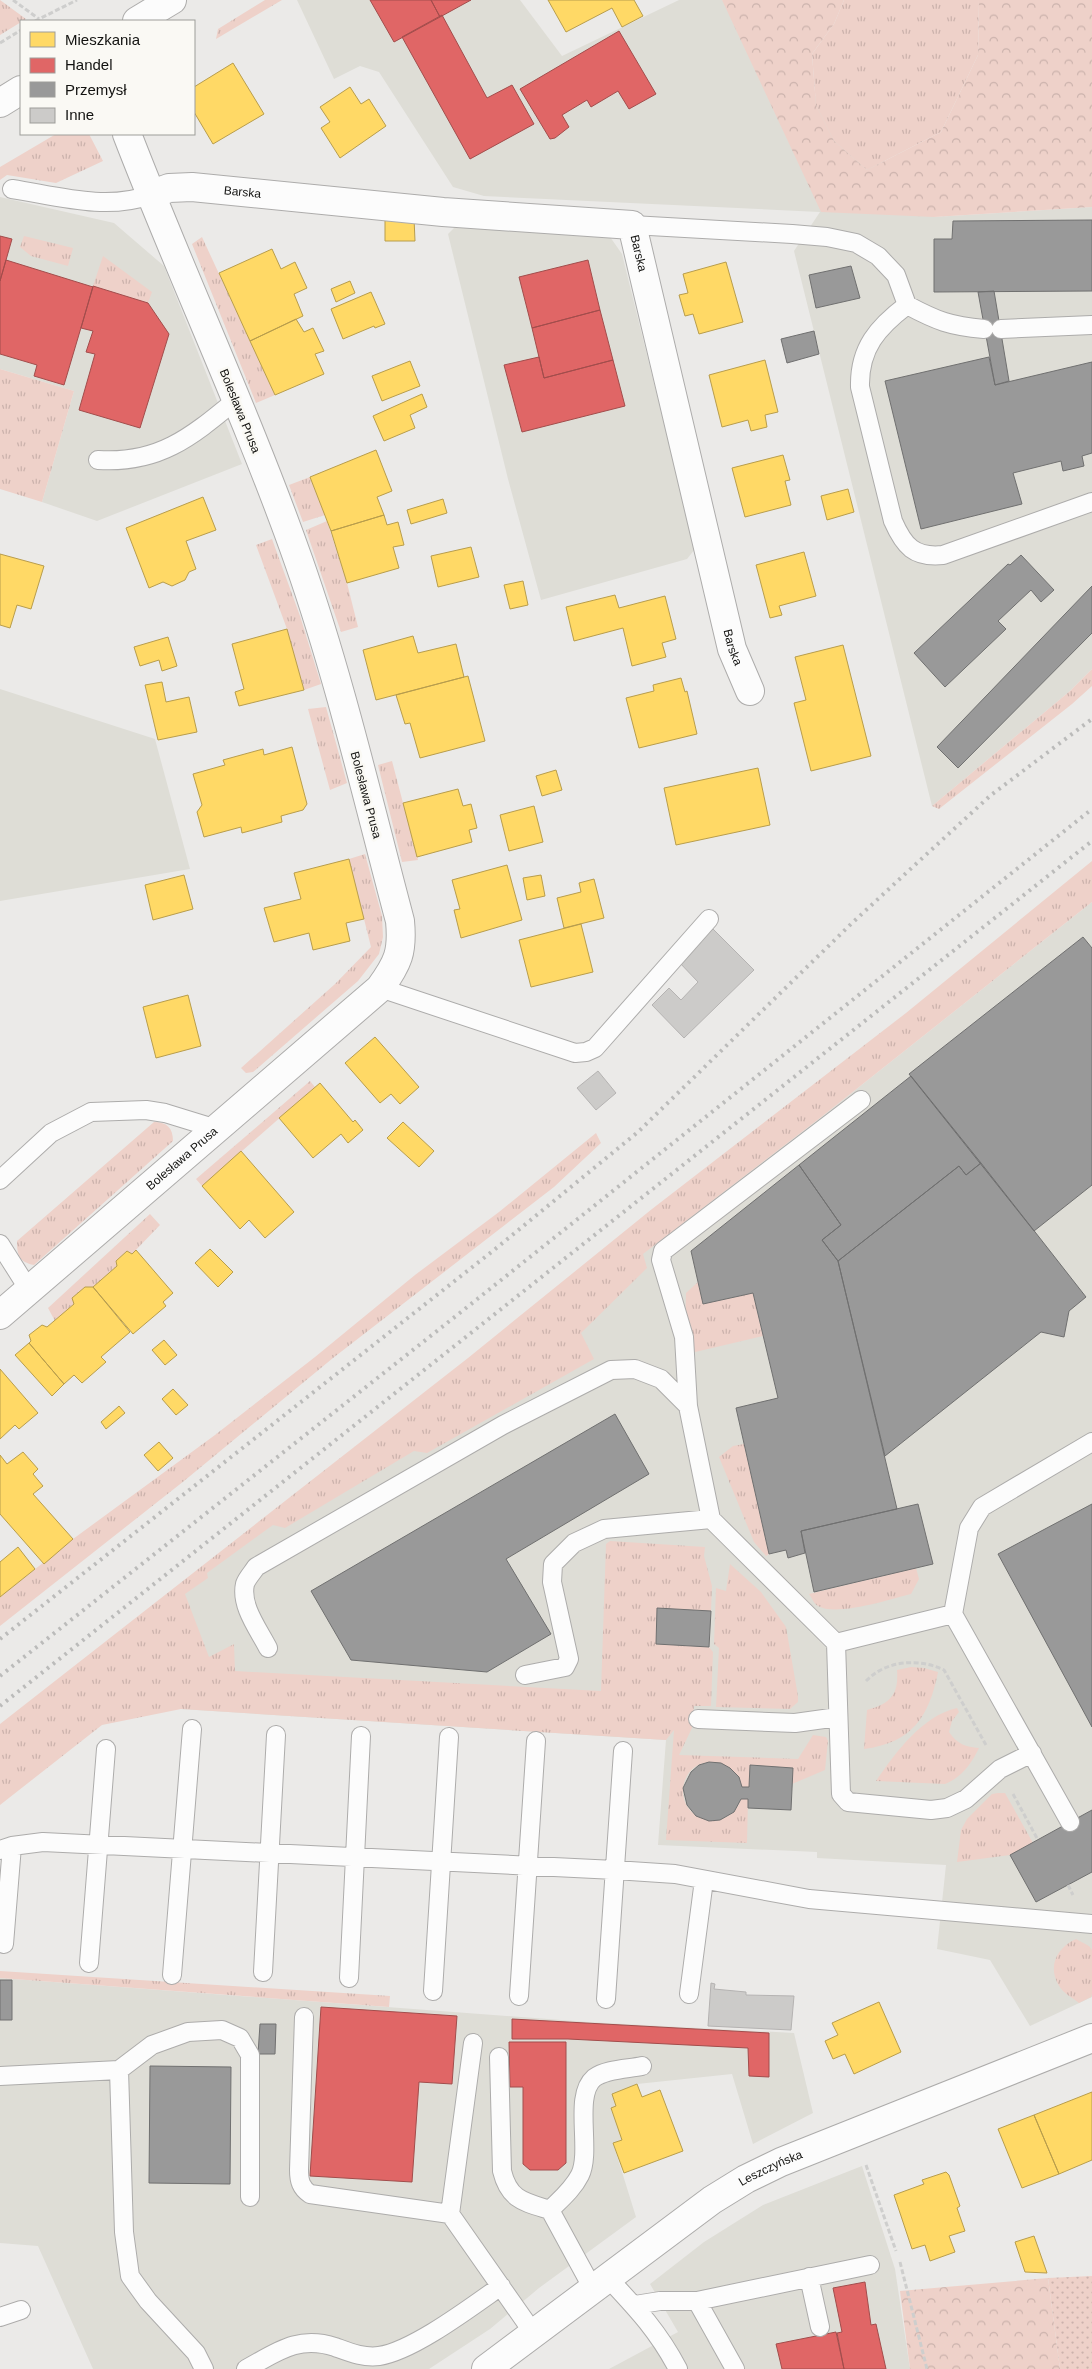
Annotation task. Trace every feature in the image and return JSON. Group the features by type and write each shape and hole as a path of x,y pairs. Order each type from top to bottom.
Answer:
{"street":[{"path":"138,20 172,0"},
{"path":"0,103 20,91"},
{"name":"Bolesława Prusa","path":"0,1315 380,988 396,967 402,944 400,921 330,656 299,561 236,400 150,195 127,135"},
{"name":"Barska","path":"150,195 169,188 192,187 443,212 632,225 732,649 750,691"},
{"name":"Leszczyńska","path":"486,2369 712,2200 746,2180 781,2162 1092,2038"}],"lane":[{"path":"12,190 97,202 129,201 150,195"},
{"path":"632,225 792,234 856,243 878,256 896,276 907,305 935,320 960,327 992,329 1092,325"},
{"path":"907,305 888,320 875,334 864,354 860,371 860,387 893,521 899,535 907,546 918,553 930,557 943,555 1092,502"},
{"path":"98,460 124,462 146,456 180,442 204,426 236,400"},
{"path":"380,988 576,1053 586,1052 595,1048 709,919"},
{"path":"861,1100 663,1251 661,1260 684,1336 688,1406 711,1519 836,1643 839,1783 842,1794 848,1802 931,1810 947,1808 966,1799 1000,1769 1032,1753"},
{"path":"0,1180 51,1133 91,1112 146,1110 165,1112 217,1128"},
{"path":"0,1244 29,1290"},
{"path":"268,1648 247,1607 245,1583 256,1567 322,1528 503,1425 612,1370 635,1369 661,1379 688,1406"},
{"path":"1070,1822 953,1614 969,1528 982,1507 1092,1442"},
{"path":"525,1675 565,1667 569,1659 552,1582 553,1564 574,1542 604,1529 711,1519"},
{"path":"836,1643 953,1614"},
{"path":"698,1720 796,1723 838,1717"},
{"path":"172,1975 192,1729"},
{"path":"262,1972 276,1735"},
{"path":"349,1978 361,1736"},
{"path":"433,1990 449,1738"},
{"path":"518,1996 536,1741"},
{"path":"89,1963 106,1749"},
{"path":"606,1999 623,1751"},
{"path":"4,1944 6,1848 43,1842 675,1874 809,1899 1092,1924"},
{"path":"689,1994 704,1880"},
{"path":"304,2017 299,2170 299,2180 303,2189 310,2194 450,2214"},
{"path":"0,2076 119,2070 152,2045 188,2032 222,2030 240,2038 250,2055 250,2197"},
{"path":"473,2043 450,2214 534,2334"},
{"path":"499,2057 502,2171 505,2183 511,2193 525,2203 550,2210 600,2284 635,2305 663,2340 678,2369"},
{"path":"550,2210 572,2188 580,2174 585,2158 584,2103 588,2084 603,2073 642,2066"},
{"path":"119,2070 124,2232 130,2276 148,2301 196,2352 204,2369"},
{"path":"635,2305 660,2301 697,2301 870,2265"},
{"path":"810,2277 820,2327"},
{"path":"246,2369 288,2345 306,2342 332,2346 356,2355 378,2356 403,2349 501,2286"},
{"path":"697,2301 735,2369"},
{"path":"0,2317 21,2310"}],"path":[{"path":"13,0 37,20 77,0"},
{"path":"0,43 20,31"},
{"path":"865,1690 866,1680 881,1670 899,1663 916,1662 933,1665 944,1670 1038,1840"},
{"path":"982,1752 986,1745"}],"shaded area":[{"path":"297,0 520,0 562,56 679,0 722,0 934,217 1092,207 1092,669 1070,691 932,806 794,251 820,212 484,196 453,187 379,72 360,66 334,79"},
{"path":"0,197 114,223 164,266 242,464 97,521 42,502 74,391 0,369"},
{"path":"460,222 608,234 622,254 695,549 687,559 541,600 508,479 448,234"},
{"path":"0,689 155,739 190,869 0,901"},
{"path":"1092,902 1092,1997 1030,2026 990,1960 937,1949 946,1865 817,1858 817,1852 658,1845 666,1740 181,1709 152,1612 642,1254 820,1118"},
{"path":"0,1978 588,2022 794,2033 813,2113 753,2144 732,2074 637,2084 612,2094 616,2106 611,2108 622,2140 613,2143 636,2217 539,2288 490,2329 429,2369 93,2369 38,2246 0,2243"},
{"path":"862,2166 895,2269 910,2369 609,2369 678,2332 650,2284 704,2242 763,2205"}],"green space":[{"path":"0,0 26,19 20,20 20,23 0,35"},
{"path":"265,0 282,0 216,39 218,29"},
{"path":"722,0 844,0 834,24 812,54 816,105 834,141 867,170 941,132 978,55 979,0 1092,0 1092,207 934,217 821,212"},
{"path":"844,0 979,0 978,55 941,132 867,170 834,141 816,105 812,54 834,24"},
{"path":"54,135 90,135 103,161 56,183 7,175 0,180 0,167"},
{"path":"24,236 73,248 68,266 31,256 20,247"},
{"path":"202,237 275,395 256,403 192,244"},
{"path":"103,256 152,292 148,303 93,286"},
{"path":"0,369 74,391 42,502 0,489"},
{"path":"310,477 325,515 303,522 289,485"},
{"path":"327,521 347,583 358,627 341,632 306,530"},
{"path":"272,539 300,616 321,684 304,690 287,629 256,545"},
{"path":"1092,669 1092,686 1072,704 939,809 932,806 1070,691"},
{"path":"326,707 347,783 330,790 308,709"},
{"path":"392,761 418,860 402,862 378,765"},
{"path":"365,854 382,916 383,937 379,954 358,981 253,1072 246,1073 241,1068 335,984 371,947 349,859"},
{"path":"1092,861 1092,902 820,1118 643,1254 647,1268 581,1333 594,1359 427,1453 414,1451 285,1528 273,1525 207,1573 208,1578 185,1594 209,1657 234,1644 235,1671 601,1691 606,1544 610,1541 705,1547 704,1556 712,1586 711,1611 657,1608 656,1644 709,1647 713,1652 711,1706 694,1706 692,1728 679,1755 798,1759 813,1735 826,1737 828,1741 825,1770 792,1784 792,1768 750,1765 749,1787 742,1787 736,1776 719,1763 699,1764 691,1770 686,1778 683,1790 685,1802 690,1810 698,1816 708,1820 718,1820 728,1816 736,1809 741,1799 748,1799 747,1843 666,1840 674,1730 666,1740 181,1709 102,1725 0,1805 0,1724 468,1358 652,1209 906,1013"},
{"path":"310,1081 315,1087 202,1186 196,1179"},
{"path":"154,1122 162,1123 170,1129 173,1141 34,1265 22,1260 18,1254 17,1241"},
{"path":"596,1133 601,1143 554,1187 333,1358 184,1481 0,1626 0,1597 73,1539 215,1435 315,1357 415,1275 499,1212"},
{"path":"150,1214 160,1225 132,1254 127,1251 116,1261 117,1266 55,1321 48,1308"},
{"path":"698,1282 703,1304 753,1293 763,1336 691,1353 685,1330 686,1293"},
{"path":"744,1444 769,1554 766,1556 754,1542 719,1457 733,1446"},
{"path":"730,1564 761,1592 786,1627 798,1696 798,1702 790,1709 716,1707 719,1648 714,1644 716,1588 726,1591"},
{"path":"916,1568 919,1579 911,1594 878,1603 850,1608 826,1609 817,1605 809,1594"},
{"path":"911,1667 938,1672 929,1703 923,1715 915,1726 894,1741 864,1749 867,1710 882,1705 891,1697 896,1686 897,1670"},
{"path":"957,1708 959,1712 952,1721 949,1732 962,1744 979,1748 961,1774 945,1784 876,1781 901,1747 921,1727 944,1712"},
{"path":"1005,1793 1033,1843 1010,1855 957,1862 961,1830 967,1819 992,1794"},
{"path":"1076,1939 1089,1946 1092,1950 1092,1994 1091,1997 1079,2003 1063,1991 1055,1976 1054,1968 1055,1961 1062,1949"},
{"path":"0,1971 390,1996 389,2007 0,1978"},
{"path":"1092,2276 1092,2369 1060,2369 1048,2278"},
{"path":"1048,2278 1060,2369 910,2369 900,2291"}],"building: Mieszkania":[{"path":"548,0 634,0 643,16 622,27 612,8 566,32"},
{"path":"233,63 264,114 213,144 195,114 195,86"},
{"path":"350,87 361,104 369,99 386,126 340,158 321,128 330,122 320,107"},
{"path":"385,218 414,218 415,241 385,241"},
{"path":"272,249 281,269 295,262 307,288 294,294 303,316 250,341 219,273"},
{"path":"726,262 743,322 699,334 693,314 685,316 679,295 688,293 683,274"},
{"path":"350,281 355,293 336,302 331,289"},
{"path":"371,292 385,324 375,328 374,326 343,339 331,309"},
{"path":"296,319 304,332 313,328 324,351 315,354 324,374 275,395 250,341"},
{"path":"765,360 778,412 765,415 767,427 751,431 748,420 722,427 709,375"},
{"path":"410,361 420,386 382,401 372,376"},
{"path":"422,394 427,407 410,415 415,428 384,441 373,416"},
{"path":"376,450 392,491 377,497 384,515 331,531 310,477"},
{"path":"783,455 790,480 785,481 791,505 745,517 732,468"},
{"path":"848,489 854,512 827,520 821,496"},
{"path":"203,497 216,530 186,541 196,569 189,572 185,580 172,586 163,582 149,588 126,528"},
{"path":"443,499 447,513 411,524 407,510"},
{"path":"384,515 387,525 398,522 404,545 393,547 399,568 347,583 331,531"},
{"path":"471,547 479,577 438,587 431,556"},
{"path":"804,552 816,596 779,606 782,615 770,618 756,565"},
{"path":"0,554 44,566 31,609 17,605 10,628 0,625"},
{"path":"523,581 528,605 510,609 504,585"},
{"path":"615,595 619,608 665,596 676,639 662,643 666,657 632,666 623,628 574,641 566,607"},
{"path":"287,629 304,690 239,706 235,692 244,689 232,644"},
{"path":"413,636 418,653 456,644 464,677 376,700 363,650"},
{"path":"168,637 177,666 162,671 159,660 140,666 134,647"},
{"path":"843,645 871,756 811,771 794,703 806,700 795,657"},
{"path":"468,676 485,741 420,758 410,723 405,724 396,695"},
{"path":"681,678 685,692 687,691 697,734 639,748 626,698 654,691 653,685"},
{"path":"162,682 166,702 189,697 197,732 158,740 145,685"},
{"path":"292,747 307,804 303,810 281,816 282,822 242,833 241,827 204,837 197,812 202,805 193,774 225,765 223,760 263,749 264,755"},
{"path":"758,768 770,825 676,845 664,788"},
{"path":"556,770 562,790 542,796 536,776"},
{"path":"458,789 463,806 471,804 477,828 469,830 472,842 417,857 403,803"},
{"path":"534,806 543,842 509,851 500,815"},
{"path":"349,859 364,919 346,923 350,941 313,950 309,933 274,942 264,908 301,899 294,873"},
{"path":"507,865 522,920 461,938 454,910 460,909 452,880"},
{"path":"184,875 193,909 153,920 145,885"},
{"path":"541,875 545,896 527,900 523,878"},
{"path":"594,879 604,918 564,928 557,898 581,892 579,883"},
{"path":"581,924 593,972 531,987 519,940"},
{"path":"188,995 201,1046 156,1058 143,1007"},
{"path":"375,1037 419,1087 400,1104 391,1094 380,1103 345,1063"},
{"path":"320,1083 353,1122 355,1120 363,1130 348,1143 341,1134 313,1158 279,1118"},
{"path":"403,1122 434,1151 419,1167 387,1138"},
{"path":"241,1151 294,1212 265,1238 249,1220 240,1229 202,1186"},
{"path":"210,1249 233,1272 218,1287 195,1263"},
{"path":"136,1250 173,1293 163,1302 166,1306 133,1334 93,1287 117,1266 116,1261 127,1251 132,1254"},
{"path":"85,1287 93,1287 130,1332 101,1357 106,1362 82,1383 74,1375 64,1384 29,1343 31,1341 29,1335 42,1325 47,1327 74,1304 72,1298"},
{"path":"164,1340 177,1355 165,1365 152,1350"},
{"path":"29,1343 64,1384 52,1396 15,1355"},
{"path":"0,1369 38,1413 19,1429 15,1425 0,1439"},
{"path":"173,1389 188,1405 176,1415 162,1399"},
{"path":"119,1406 125,1413 106,1429 101,1422"},
{"path":"159,1442 173,1458 158,1471 144,1455"},
{"path":"23,1452 38,1469 33,1474 43,1486 33,1494 73,1539 44,1564 0,1514 0,1455 7,1464"},
{"path":"18,1547 35,1569 0,1597 0,1562"},
{"path":"879,2002 901,2052 854,2074 845,2054 833,2059 825,2041 838,2035 832,2023"},
{"path":"637,2084 642,2097 660,2090 683,2151 624,2173 613,2143 622,2140 611,2108 616,2106 612,2094"},
{"path":"1092,2092 1092,2160 1059,2174 1034,2115"},
{"path":"1034,2115 1059,2174 1022,2188 998,2129"},
{"path":"946,2172 949,2175 960,2206 957,2208 965,2231 949,2236 955,2252 930,2261 925,2245 912,2249 894,2195 924,2184 922,2180"},
{"path":"1034,2236 1047,2273 1025,2272 1015,2242"}],"building: Handel":[{"path":"370,0 431,0 440,17 394,42"},
{"path":"431,0 471,0 440,17"},
{"path":"442,15 487,98 512,85 534,124 470,159 402,37"},
{"path":"619,31 656,94 629,109 618,91 591,107 587,100 562,115 569,127 555,138 550,139 520,89"},
{"path":"0,236 12,239 0,281"},
{"path":"6,260 93,287 64,385 34,376 37,365 0,354 0,281"},
{"path":"588,260 600,310 532,328 519,277"},
{"path":"93,286 148,303 169,334 140,428 79,410 95,354 86,352 93,331 81,328"},
{"path":"600,310 613,360 544,378 532,328"},
{"path":"539,357 544,378 613,360 625,406 522,432 504,365"},
{"path":"321,2007 457,2016 452,2084 419,2082 412,2182 310,2176"},
{"path":"512,2019 769,2033 769,2077 749,2076 748,2048 568,2039 512,2039"},
{"path":"509,2042 566,2042 566,2163 558,2170 530,2170 523,2164 523,2087 510,2087"},
{"path":"865,2282 871,2325 876,2324 886,2369 844,2369 837,2333 842,2332 833,2288"},
{"path":"836,2332 844,2369 782,2369 776,2344"}],"building: Przemysł":[{"path":"1092,220 1092,291 934,292 934,239 952,239 953,221"},
{"path":"851,266 860,298 816,308 809,275"},
{"path":"994,291 1009,381 995,385 978,292"},
{"path":"814,331 819,354 787,363 781,339"},
{"path":"989,357 995,385 1092,362 1092,453 1082,456 1084,466 1063,471 1061,461 1013,473 1022,504 921,529 885,381"},
{"path":"1021,555 1054,590 1041,602 1031,590 998,621 1006,629 945,687 914,653 1008,564 1010,565"},
{"path":"1092,586 1092,633 958,768 937,747"},
{"path":"1083,937 1092,948 1092,1185 1034,1231 909,1074"},
{"path":"911,1076 981,1163 966,1175 959,1166 838,1261 822,1240 841,1225 799,1165"},
{"path":"981,1163 1086,1297 1069,1311 1064,1337 1041,1332 885,1456 838,1261 959,1166 966,1175"},
{"path":"799,1165 841,1225 822,1240 838,1261 897,1509 801,1531 805,1553 788,1558 786,1550 769,1554 736,1408 778,1398 753,1293 703,1304 691,1251"},
{"path":"615,1414 649,1474 506,1559 551,1634 487,1672 351,1660 311,1591"},
{"path":"918,1504 933,1564 814,1592 801,1531"},
{"path":"1092,1504 1092,1727 998,1554"},
{"path":"657,1608 711,1611 709,1647 656,1644"},
{"path":"709,1762 721,1763 730,1768 739,1777 742,1787 749,1787 750,1765 793,1768 791,1810 748,1808 748,1799 741,1799 734,1812 720,1820 709,1821 696,1816 687,1805 683,1788 691,1772 699,1765"},
{"path":"1092,1810 1092,1872 1036,1902 1010,1855"},
{"path":"0,1980 12,1980 12,2020 0,2020"},
{"path":"260,2024 276,2024 275,2054 258,2054"},
{"path":"150,2066 231,2067 230,2184 149,2183"}],"building: Inne":[{"path":"713,929 754,970 684,1038 652,1005 669,988 681,1000 698,982 679,962"},
{"path":"598,1071 616,1093 596,1110 577,1088"},
{"path":"711,1983 715,1984 714,1989 746,1992 746,1995 794,1996 791,2030 708,2026"}],"railway":[{"path":"0,1639 494,1250 638,1132 851,924 991,795 1092,719"},
{"path":"0,1676 461,1312 1092,809"},
{"path":"0,1706 1092,841"}]}
